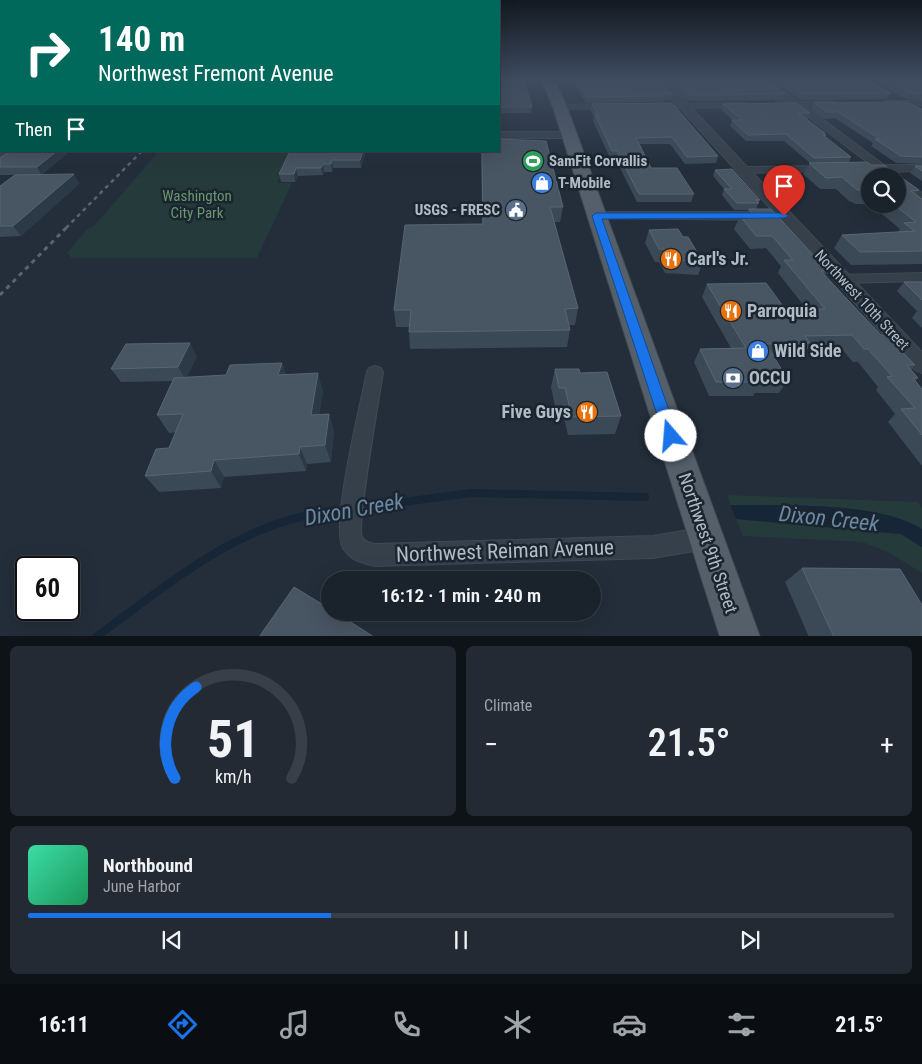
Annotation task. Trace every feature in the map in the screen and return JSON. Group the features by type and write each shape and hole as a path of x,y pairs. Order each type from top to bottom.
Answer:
{"main road":[{"name":"Northwest 9th Street","path":"561,110 740,636"}],"street":[{"name":"Northwest 10th Street","path":"686,110 922,365"},
{"path":"804,110 882,168"},
{"path":"500,134 569,134"},
{"path":"906,168 922,168"},
{"path":"742,170 840,169"},
{"path":"906,186 922,198"},
{"path":"596,216 784,216"},
{"path":"843,279 922,278"},
{"name":"Northwest Reiman Avenue","path":"374,372 350,529 351,541 361,552 375,555 653,547 706,538"}],"green space":[{"name":"Washington City Park","path":"158,152 292,152 277,183 292,183 257,258 72,258 67,253 88,228 94,226"},
{"path":"727,495 918,502 922,508 922,529 903,520 855,509 730,505"},
{"path":"736,519 901,534 922,547 922,573 888,552 862,542 743,536"}],"water":[{"path":"730,505 829,507 855,509 880,514 903,520 922,529 922,547 901,534 736,519"}],"building":[{"path":"595,110 678,110 718,156 687,157 672,137 636,138 651,168 677,168 694,194 639,194 617,151 612,151 595,114 598,114"},
{"path":"730,110 806,110 810,113 798,113 825,133 823,133 826,135 823,135 851,157 814,158 786,134 748,135 732,120 742,120"},
{"path":"824,110 922,110 922,157 901,156 875,139 880,139 838,112 827,112"},
{"path":"500,139 546,141 563,207 550,207 578,308 565,309 570,330 409,332 411,310 394,310 405,225 483,224 482,152 500,152"},
{"path":"9,152 56,152 37,167 0,167 0,158"},
{"path":"290,152 363,152 360,160 332,160 331,164 323,164 321,168 296,168 294,174 279,174"},
{"path":"867,162 871,165 884,165 888,168 861,168 861,190 856,189 842,177 826,178 809,163"},
{"path":"915,166 922,166 922,171"},
{"path":"732,169 760,200 756,200 759,203 737,203 724,189 732,189 715,170"},
{"path":"74,174 13,226 0,226 0,186 15,175"},
{"path":"906,181 919,190 911,191 922,199 922,251 860,252 842,235 915,231 904,223 916,222 904,213"},
{"path":"749,209 771,209 828,271 821,271 881,335 886,335 915,365 907,365 918,378 913,378 922,389 922,435 901,409 915,408 887,377 892,376 868,349 864,349 852,335 805,336 810,343 766,344 788,380 716,382 700,349 746,348 707,284 766,283 788,313 819,312 819,309 825,309 784,260 793,260 772,236 756,236 740,216 754,216"},
{"path":"678,229 683,237 688,237 703,262 670,260 664,249 659,249 649,230"},
{"path":"904,282 922,282 922,300"},
{"path":"190,343 178,367 111,369 126,344"},
{"path":"282,363 278,375 318,373 311,415 329,414 325,445 300,447 299,454 214,460 211,471 145,476 156,449 169,448 183,414 157,415 174,378 226,375 230,365"},
{"path":"555,369 579,369 580,373 607,372 621,416 572,417 565,388 559,388"},
{"path":"802,568 900,569 922,605 922,636 834,636"},
{"path":"294,587 321,604 321,621 349,621 372,636 260,636"}],"waterway":[{"name":"Dixon Creek","path":"357,508 471,493 645,497"},
{"name":"Dixon Creek","path":"97,636 193,567 244,537 300,517 346,510"}],"railway":[{"path":"66,228 141,152"},
{"path":"0,295 67,227"}],"place":[{"name":"SamFit Corvallis","path":"533,161"},
{"name":"T-Mobile","path":"542,183"},
{"name":"USGS - FRESC","path":"516,210"},
{"name":"Carl's Jr.","path":"671,259"},
{"name":"Parroquia","path":"731,311"},
{"name":"Wild Side","path":"758,351"},
{"name":"OCCU","path":"733,378"},
{"name":"Five Guys","path":"587,412"}],"route":[{"path":"671,436 596,216 784,216"}]}
